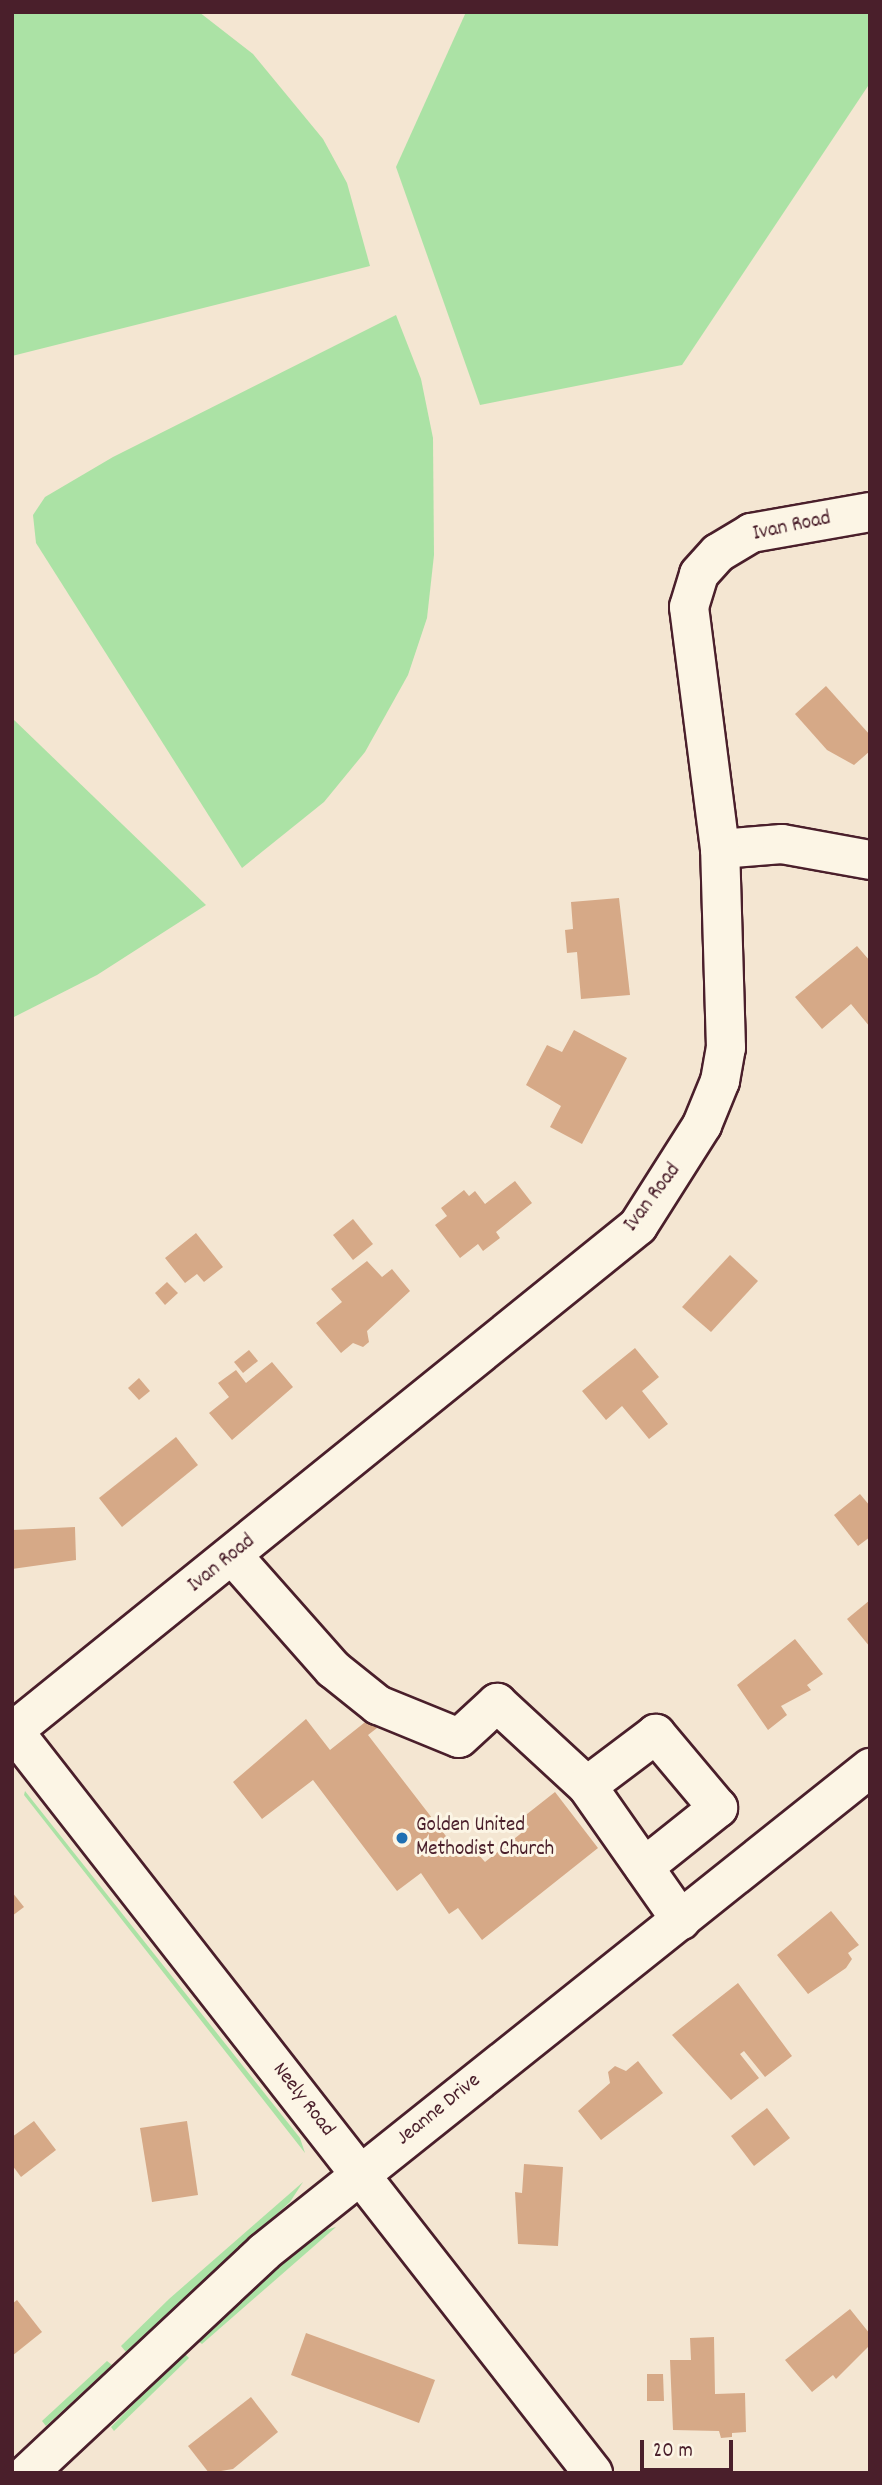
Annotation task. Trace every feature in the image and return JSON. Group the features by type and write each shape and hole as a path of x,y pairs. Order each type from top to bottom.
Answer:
{"street":[{"name":"Ivan Road","path":"13,1730 233,1556 638,1226 689,1149 720,1081 728,1008 720,849 689,607 699,574 718,553 751,533 870,512"},
{"path":"720,849 782,844 870,860"},
{"path":"233,1556 333,1669 379,1705 459,1738 497,1703 587,1786 681,1920"},
{"name":"Neely Road","path":"13,1730 593,2473"},
{"path":"587,1786 656,1734 718,1808 644,1867"},
{"name":"Jeanne Drive","path":"28,2473 254,2260 870,1768"}],"green space":[{"path":"12,12 199,12 253,54 323,139 347,183 370,266 12,356"},
{"path":"466,12 870,12 870,83 682,365 480,405 396,167"},
{"path":"396,315 421,379 433,438 434,555 427,618 408,675 365,752 324,802 242,868 36,543 33,515 45,497 113,457"},
{"path":"12,718 206,905 97,975 12,1018"},
{"path":"25,1791 300,2138 305,2153 24,1795"},
{"path":"303,2182 290,2202 126,2352 121,2346 169,2299"},
{"path":"336,2227 202,2344 198,2341 265,2278 322,2231"},
{"path":"184,2353 189,2358 114,2431 111,2427"},
{"path":"107,2361 112,2365 46,2426 42,2421"}],"building":[{"path":"826,686 870,735 870,751 854,765 827,750 795,714"},
{"path":"619,898 630,995 581,999 577,952 567,953 565,930 573,929 571,902"},
{"path":"857,946 870,961 870,1027 851,1004 822,1029 795,997"},
{"path":"574,1030 627,1058 582,1144 550,1127 561,1106 526,1085 547,1045 562,1052"},
{"path":"515,1181 532,1203 496,1232 500,1238 483,1251 478,1244 460,1258 435,1225 447,1216 441,1208 464,1190 469,1196 475,1191 485,1204"},
{"path":"353,1219 373,1244 353,1260 333,1235"},
{"path":"196,1233 223,1267 204,1282 197,1274 185,1283 165,1258"},
{"path":"730,1255 758,1281 711,1332 682,1307"},
{"path":"367,1261 382,1277 392,1269 410,1291 367,1331 369,1342 363,1347 353,1343 341,1353 316,1323 342,1302 331,1289"},
{"path":"167,1282 178,1293 165,1305 155,1293"},
{"path":"635,1348 659,1377 642,1391 668,1424 649,1439 622,1406 606,1420 582,1391"},
{"path":"249,1350 258,1361 243,1373 234,1362"},
{"path":"272,1362 293,1387 232,1440 209,1413 229,1397 218,1383 236,1370 246,1383"},
{"path":"139,1378 150,1391 139,1400 128,1388"},
{"path":"176,1437 198,1465 122,1527 99,1498"},
{"path":"860,1494 870,1506 870,1537 858,1546 834,1515"},
{"path":"75,1527 76,1560 12,1569 12,1530"},
{"path":"870,1600 870,1647 847,1619"},
{"path":"795,1639 823,1674 807,1685 811,1690 781,1706 787,1715 768,1730 737,1685"},
{"name":"Golden United Methodist Church","path":"306,1719 330,1750 369,1719 377,1728 368,1735 459,1853 470,1845 485,1862 529,1827 522,1818 555,1792 598,1848 482,1940 458,1908 449,1914 421,1873 397,1891 313,1780 262,1819 233,1782"},
{"path":"12,1892 24,1907 12,1916"},
{"path":"831,1911 859,1945 848,1953 852,1959 846,1968 808,1994 777,1955"},
{"path":"738,1983 792,2056 765,2077 744,2051 740,2054 759,2078 731,2100 672,2035"},
{"path":"638,2061 663,2093 601,2140 578,2111 610,2083 608,2072 615,2066 626,2071"},
{"path":"767,2108 790,2138 754,2166 731,2136"},
{"path":"34,2121 56,2150 21,2177 12,2165 12,2137"},
{"path":"187,2121 198,2195 152,2202 140,2128"},
{"path":"524,2164 563,2167 558,2246 518,2244 515,2192 522,2193"},
{"path":"17,2300 42,2332 12,2356 12,2304"},
{"path":"850,2309 870,2334 870,2345 836,2379 833,2375 812,2392 785,2360"},
{"path":"306,2333 435,2380 419,2423 291,2375"},
{"path":"714,2337 715,2394 745,2393 746,2432 732,2433 732,2437 721,2438 719,2431 673,2430 670,2360 691,2360 690,2338"},
{"path":"647,2374 663,2374 664,2401 647,2401"},
{"path":"251,2397 278,2432 233,2469 209,2473 188,2446"}],"place":[{"name":"Golden United Methodist Church","path":"402,1838"}]}
